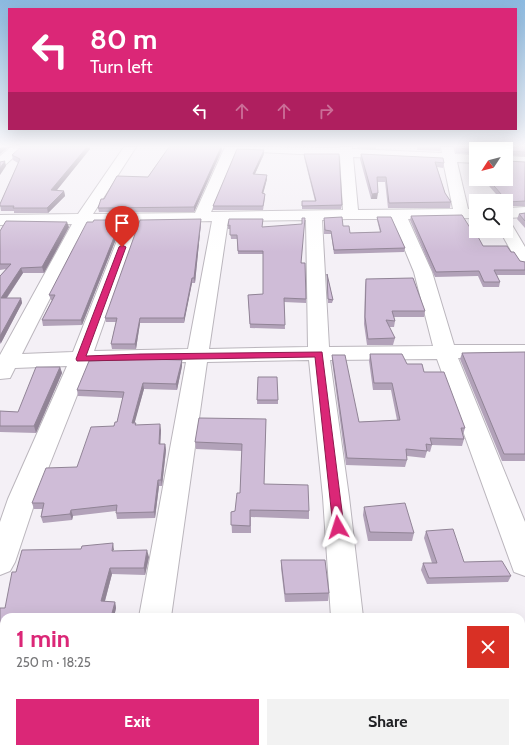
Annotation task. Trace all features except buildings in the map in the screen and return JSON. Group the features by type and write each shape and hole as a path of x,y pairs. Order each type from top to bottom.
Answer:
{"street":[{"path":"2,367 82,219 107,182"},
{"path":"156,613 197,356 211,217 221,182"},
{"path":"348,182 351,216"},
{"path":"0,220 314,217 469,213 459,182"},
{"path":"513,213 525,212"},
{"path":"398,214 423,272 445,352 510,519 525,563"},
{"path":"314,217 319,354 336,496 347,613"},
{"path":"0,562 22,498 81,359 133,219"},
{"path":"512,238 525,261"},
{"path":"2,367 81,359 140,356 525,351"}],"route":[{"path":"122,247 81,359 140,356 319,354 336,496 338,527"}]}
